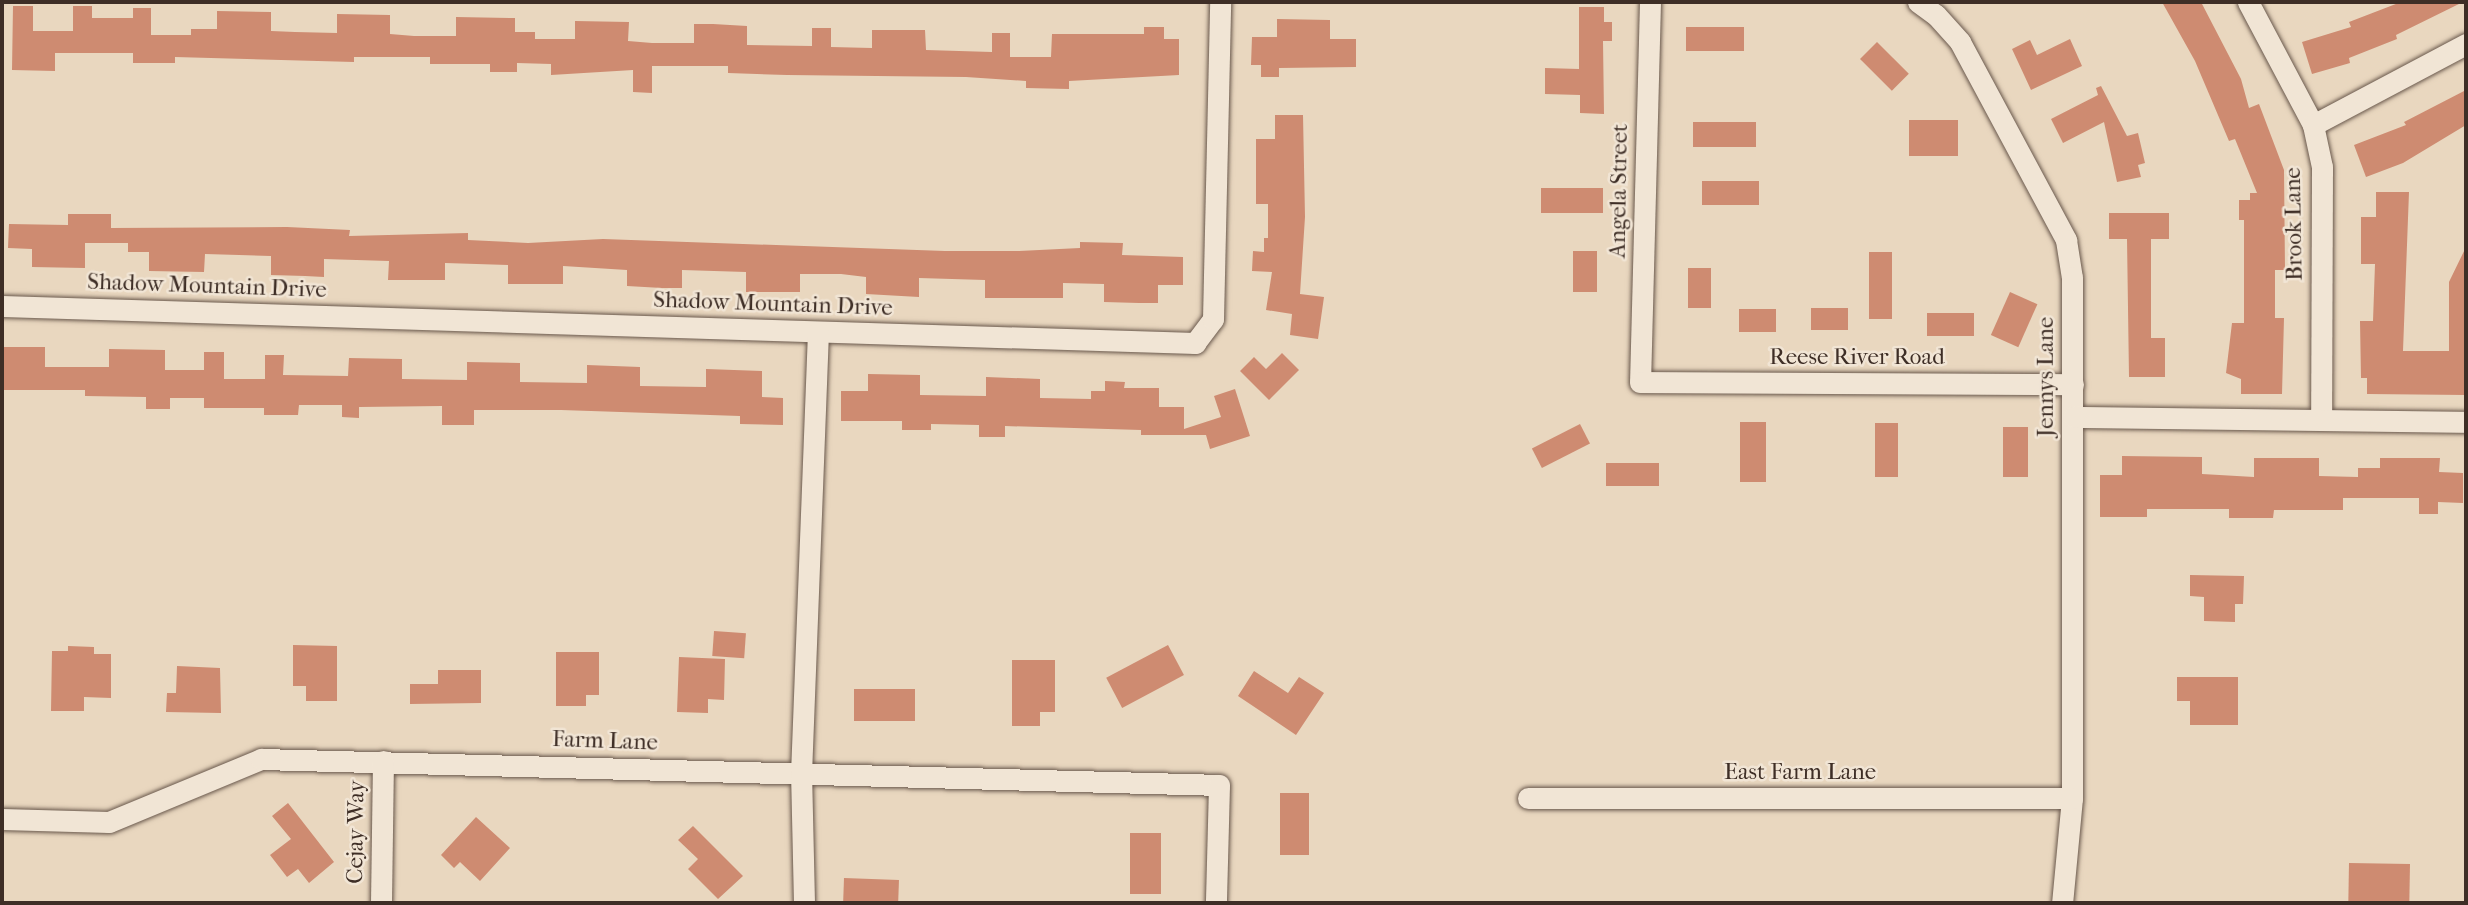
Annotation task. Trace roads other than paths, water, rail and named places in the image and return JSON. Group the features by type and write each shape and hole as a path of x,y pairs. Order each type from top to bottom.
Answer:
{"street":[{"name":"Shadow Mountain Drive","path":"2,306 1195,343 1213,319 1220,2"},
{"name":"Angela Street","path":"1640,382 1650,2"},
{"name":"Jennys Lane","path":"1918,2 1960,42 2066,240 2072,277 2073,798 2062,903"},
{"name":"Brook Lane","path":"2248,2 2313,125 2322,167 2321,419"},
{"path":"2313,125 2466,44"},
{"path":"804,903 802,774 818,331"},
{"name":"Reese River Road","path":"1640,382 2073,384"},
{"path":"2073,417 2466,422"},
{"name":"Farm Lane","path":"2,819 109,822 261,759 1219,785 1216,903"},
{"name":"Cejay Way","path":"381,903 383,761"},
{"name":"East Farm Lane","path":"1528,798 2073,798"}]}
